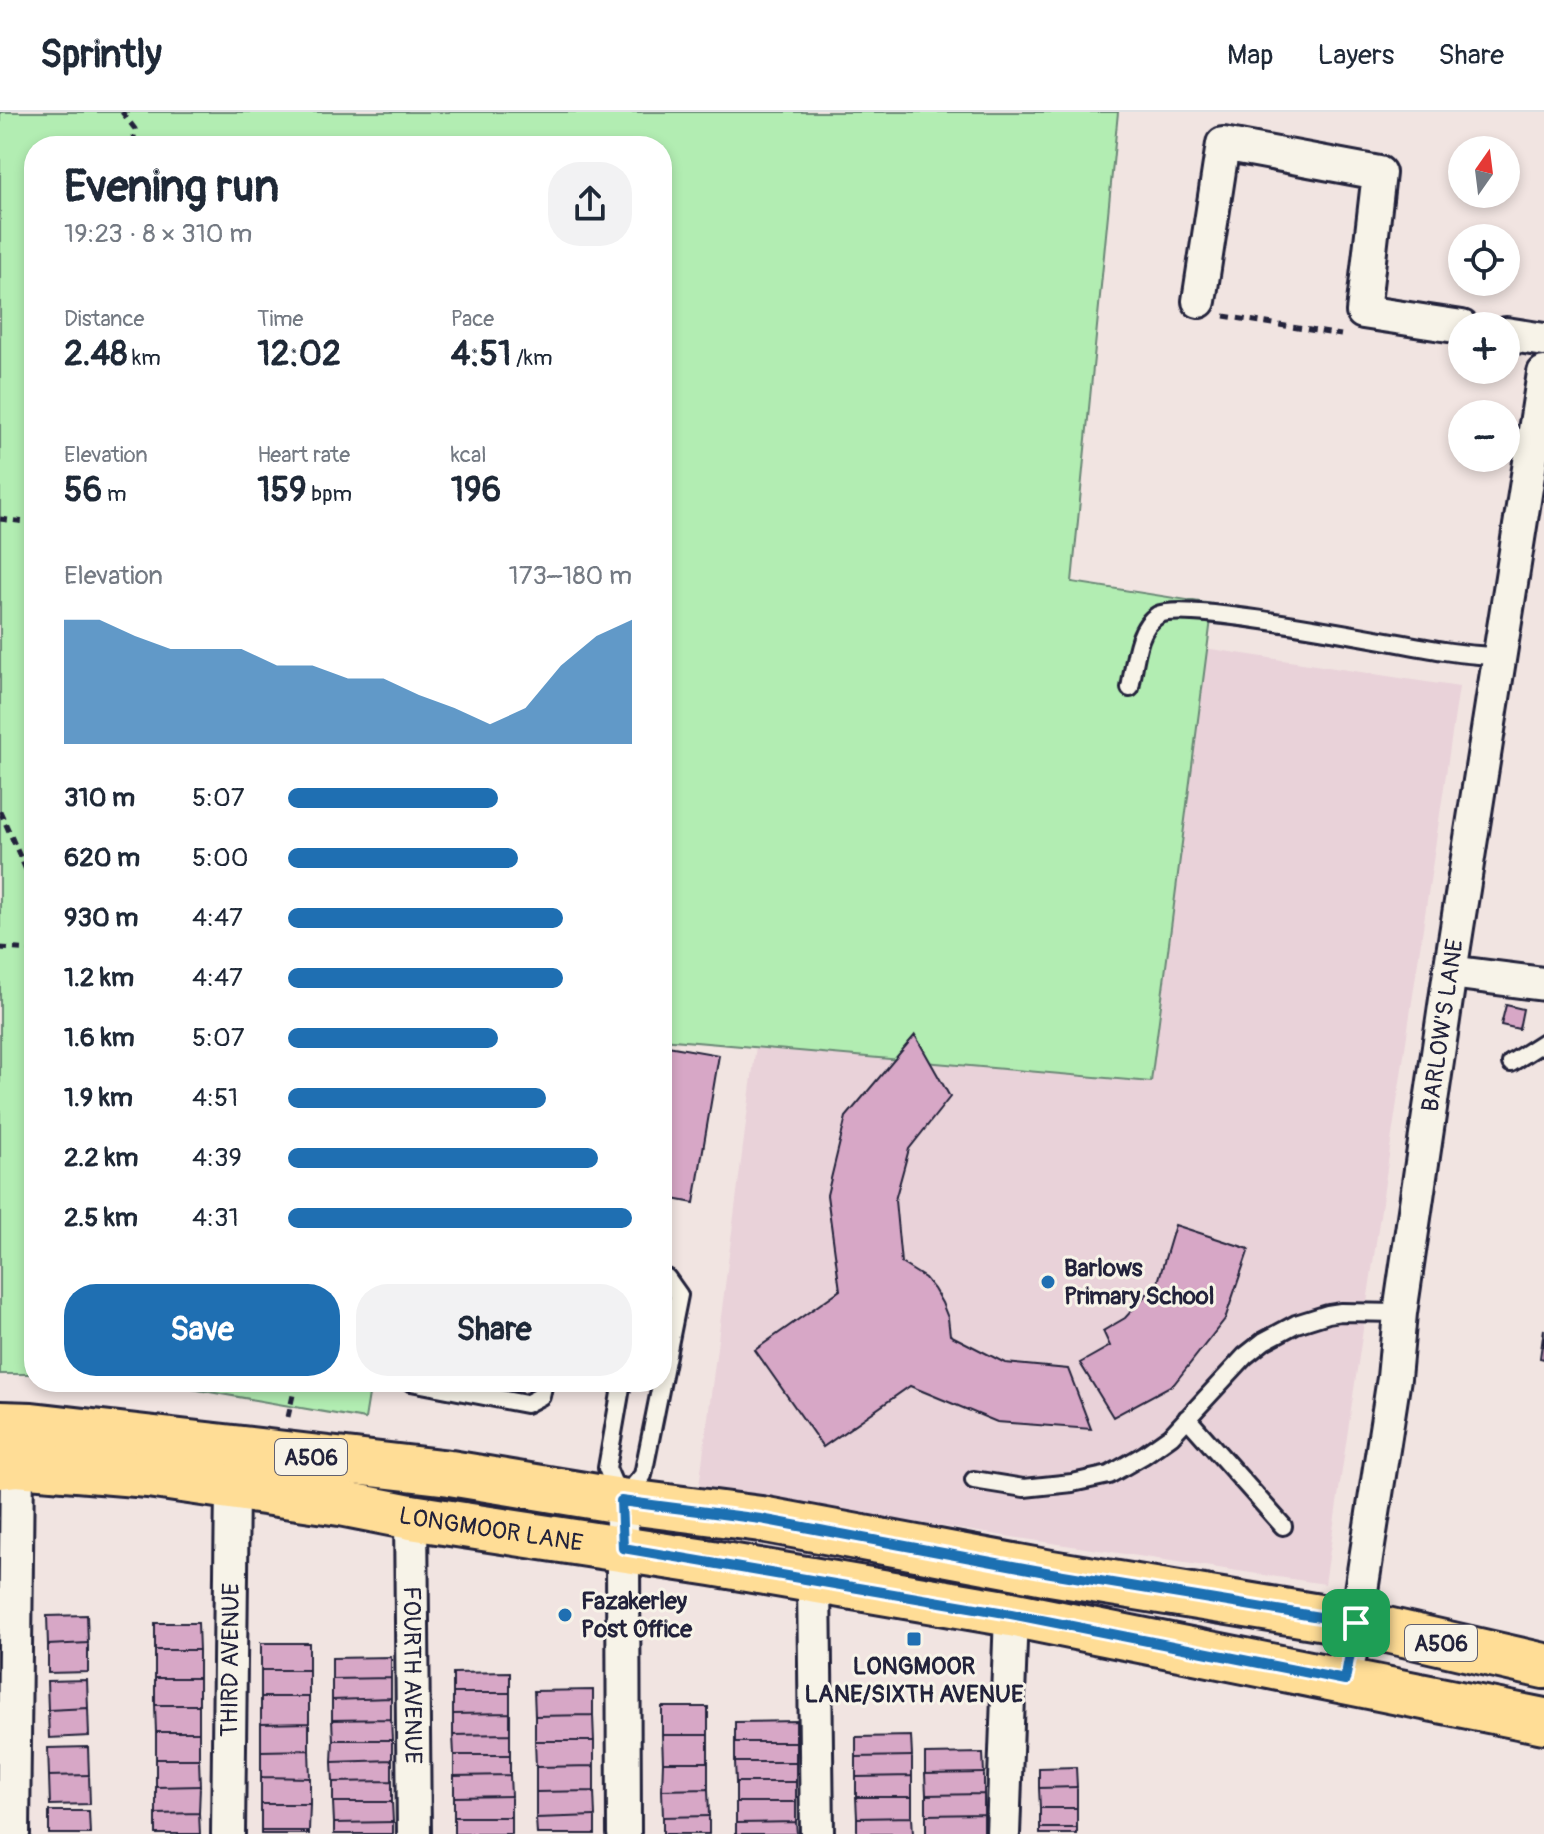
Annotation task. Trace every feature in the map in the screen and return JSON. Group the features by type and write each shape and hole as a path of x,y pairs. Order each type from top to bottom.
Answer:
{"main road":[{"name":"LONGMOOR LANE","path":"0,1424 32,1425 450,1473 621,1501 761,1519 1051,1573 1356,1623 1544,1666"},
{"name":"LONGMOOR LANE","path":"9,1465 148,1475 623,1548 1011,1614 1544,1721"}],"street":[{"path":"1199,301 1223,144 1379,173 1363,312 1448,325"},
{"path":"1520,336 1544,340"},
{"name":"BARLOW'S LANE","path":"1345,1680 1394,1378 1400,1313 1450,972 1544,373"},
{"path":"1450,972 1544,984"},
{"path":"9,1465 13,1834"},
{"name":"THIRD AVENUE","path":"228,1834 232,1488"},
{"path":"621,1501 624,1834"},
{"name":"FOURTH AVENUE","path":"411,1517 414,1834"},
{"path":"814,1581 817,1834"},
{"path":"1003,1834 1011,1614"}],"lane":[{"path":"1130,688 1142,635 1150,621 1161,613 1191,612 1244,618 1499,657"},
{"path":"1511,1063 1544,1042"},
{"path":"672,1285 679,1295 672,1330"},
{"path":"974,1480 1024,1488 1109,1475 1171,1436 1245,1356 1264,1341 1296,1324 1328,1314 1400,1313"},
{"path":"463,1392 526,1404 541,1396 542,1392"},
{"path":"620,1392 607,1468 621,1501 643,1475 660,1392"},
{"path":"1187,1418 1283,1526"}],"path":[{"path":"122,112 135,129 134,136"},
{"path":"1199,301 1195,312 1360,336 1363,312"},
{"path":"0,519 24,522"},
{"path":"0,811 24,865"},
{"path":"0,948 24,949"}],"shaded area":[{"name":"Barlows Primary School","path":"1185,645 1459,687 1325,1584 713,1492 699,1487 758,1030"}],"green space":[{"path":"0,112 1118,112 1072,582 1213,604 1151,1082 672,1040 672,136 24,136 24,1374 0,1374"},
{"path":"210,1392 369,1392 365,1419"}],"building":[{"path":"1506,1005 1523,1009 1519,1029 1501,1025"},
{"path":"915,1035 950,1097 909,1149 895,1200 901,1263 925,1278 934,1289 948,1318 950,1335 1005,1363 1068,1369 1091,1429 997,1422 910,1386 823,1447 755,1350 840,1290 827,1195 846,1117"},
{"path":"672,1047 719,1055 694,1203 672,1199"},
{"path":"1175,1225 1249,1249 1225,1319 1174,1384 1113,1417 1080,1363 1110,1346 1103,1331 1125,1318 1158,1282"},
{"path":"1544,1329 1544,1359 1540,1358"},
{"path":"87,1615 88,1643 48,1645 47,1616"},
{"path":"155,1623 198,1623 199,1650 155,1650"},
{"path":"88,1643 88,1672 48,1673 48,1645"},
{"path":"261,1643 309,1643 309,1670 261,1670"},
{"path":"155,1650 199,1650 199,1678 155,1678"},
{"path":"391,1657 391,1678 332,1679 332,1658"},
{"path":"261,1670 309,1670 309,1697 261,1697"},
{"path":"510,1672 510,1693 453,1693 453,1673"},
{"path":"155,1678 199,1678 199,1705 155,1705"},
{"path":"391,1678 391,1698 332,1700 332,1679"},
{"path":"87,1680 88,1708 48,1710 47,1681"},
{"path":"593,1690 593,1715 535,1716 534,1691"},
{"path":"453,1693 510,1693 510,1713 453,1714"},
{"path":"261,1697 309,1697 309,1723 261,1724"},
{"path":"391,1698 391,1719 332,1720 332,1700"},
{"path":"155,1705 199,1705 199,1732 156,1732"},
{"path":"662,1707 708,1707 708,1735 662,1735"},
{"path":"88,1708 89,1736 49,1738 48,1710"},
{"path":"510,1713 510,1734 453,1735 453,1714"},
{"path":"593,1715 594,1741 535,1741 535,1716"},
{"path":"391,1719 392,1740 333,1740 332,1720"},
{"path":"796,1721 796,1742 735,1742 735,1722"},
{"path":"309,1723 309,1750 261,1751 261,1724"},
{"path":"156,1732 199,1732 199,1759 156,1759"},
{"path":"510,1734 510,1755 454,1755 453,1735"},
{"path":"662,1735 708,1735 708,1762 663,1762"},
{"path":"911,1736 912,1756 856,1757 856,1737"},
{"path":"333,1740 392,1740 392,1760 332,1762"},
{"path":"535,1741 594,1741 594,1766 536,1767"},
{"path":"735,1742 796,1742 796,1762 735,1762"},
{"path":"88,1747 89,1775 49,1776 48,1748"},
{"path":"309,1750 310,1778 261,1777 261,1751"},
{"path":"983,1753 984,1773 925,1774 925,1754"},
{"path":"454,1755 510,1755 510,1775 454,1776"},
{"path":"912,1756 912,1776 856,1777 856,1757"},
{"path":"156,1759 199,1759 200,1786 156,1787"},
{"path":"392,1760 392,1781 333,1782 332,1762"},
{"path":"663,1762 708,1762 708,1789 662,1790"},
{"path":"735,1762 796,1762 796,1782 736,1782"},
{"path":"594,1766 594,1791 536,1792 536,1767"},
{"path":"1076,1767 1077,1787 1039,1788 1039,1768"},
{"path":"984,1773 984,1794 926,1795 925,1774"},
{"path":"89,1775 90,1804 50,1805 49,1776"},
{"path":"510,1775 511,1796 454,1797 454,1776"},
{"path":"912,1776 912,1797 856,1797 856,1777"},
{"path":"261,1777 310,1778 310,1804 261,1804"},
{"path":"392,1781 392,1802 333,1802 333,1782"},
{"path":"736,1782 796,1782 796,1802 736,1802"},
{"path":"200,1786 199,1813 156,1814 156,1787"},
{"path":"1077,1787 1077,1808 1040,1808 1039,1788"},
{"path":"708,1789 709,1816 663,1817 662,1790"},
{"path":"594,1791 595,1816 536,1818 536,1792"},
{"path":"984,1794 984,1814 926,1815 926,1795"},
{"path":"511,1796 511,1817 454,1817 454,1797"},
{"path":"856,1797 912,1797 912,1817 857,1818"},
{"path":"333,1802 392,1802 393,1822 334,1823"},
{"path":"736,1802 796,1802 796,1822 736,1823"},
{"path":"261,1804 310,1804 309,1831 261,1831"},
{"path":"1040,1808 1077,1808 1077,1828 1040,1828"},
{"path":"49,1811 89,1811 90,1834 49,1834"},
{"path":"199,1813 200,1834 156,1834 156,1814"},
{"path":"984,1814 984,1834 926,1834 926,1815"},
{"path":"595,1816 595,1834 537,1834 536,1818"},
{"path":"709,1816 709,1834 663,1834 663,1817"},
{"path":"454,1817 511,1817 511,1834 454,1834"},
{"path":"912,1817 913,1834 857,1834 857,1818"},
{"path":"393,1822 393,1834 334,1834 334,1823"},
{"path":"796,1822 797,1834 736,1834 736,1823"},
{"path":"1040,1828 1077,1828 1077,1834 1040,1834"},
{"path":"261,1831 309,1831 309,1834 261,1834"}],"place":[{"name":"Barlows Primary School","path":"1048,1282"},
{"name":"Fazakerley Post Office","path":"565,1615"},
{"name":"LONGMOOR LANE/SIXTH AVENUE","path":"914,1639"}],"route":[{"path":"621,1501 761,1519 1051,1573 1356,1623 1345,1680 1011,1614 623,1548 621,1501"}]}
